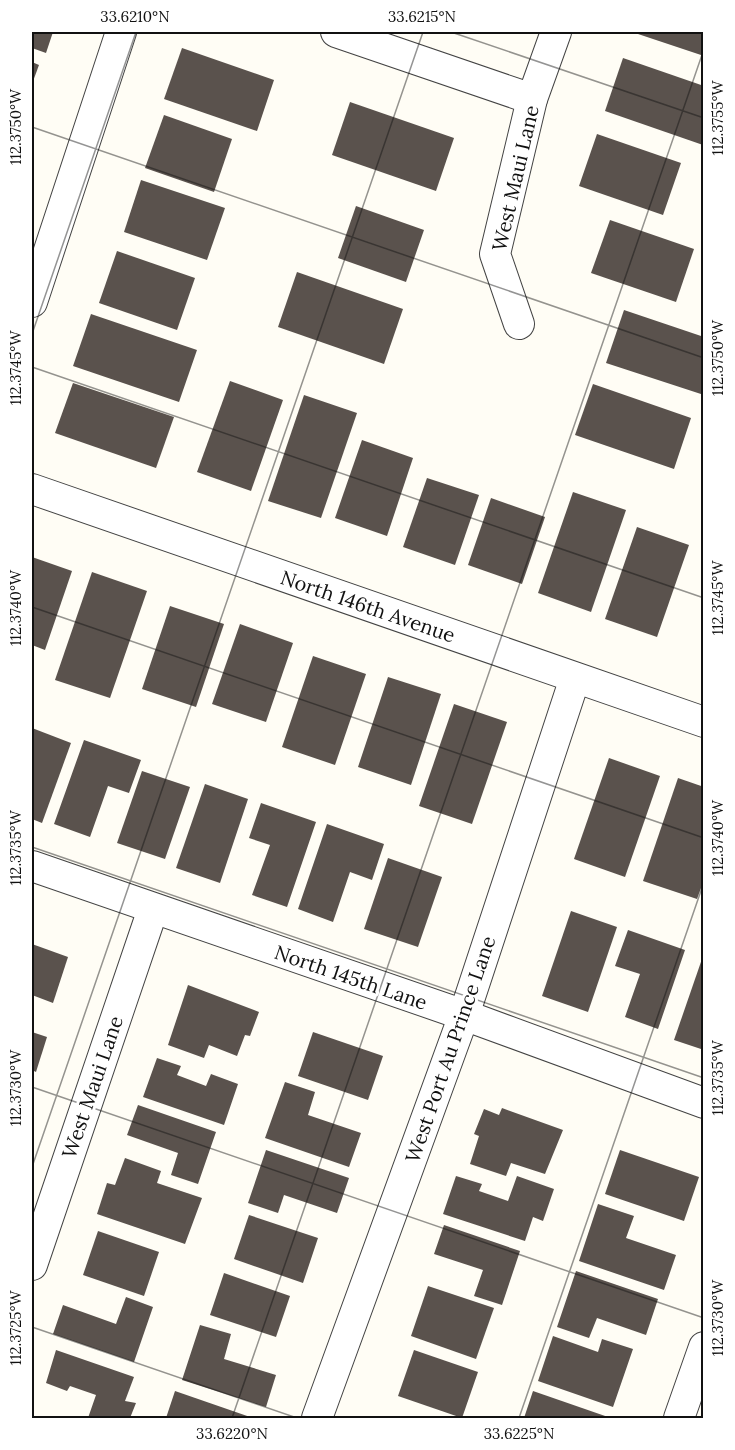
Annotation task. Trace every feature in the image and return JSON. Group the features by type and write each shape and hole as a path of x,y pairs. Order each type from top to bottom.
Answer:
{"street":[{"path":"32,302 121,32"},
{"path":"336,32 532,99"},
{"name":"West Maui Lane","path":"519,324 495,254 532,99 556,32"},
{"name":"North 146th Avenue","path":"32,489 704,722"},
{"name":"West Port Au Prince Lane","path":"317,1419 464,1016 575,678"},
{"name":"North 145th Lane","path":"32,866 464,1016 704,1103"},
{"name":"West Maui Lane","path":"32,1265 153,909"},
{"path":"679,1419 704,1347"}],"building":[{"path":"32,32 53,32 46,53 32,48"},
{"path":"632,32 704,32 704,56"},
{"path":"182,48 274,80 257,131 164,99"},
{"path":"623,58 704,86 703,145 605,111"},
{"path":"32,62 39,65 32,84"},
{"path":"350,102 454,138 436,191 332,155"},
{"path":"164,115 232,139 214,192 145,168"},
{"path":"597,134 681,163 663,215 579,186"},
{"path":"141,180 225,208 207,260 124,232"},
{"path":"356,206 424,230 406,282 338,258"},
{"path":"610,220 694,249 676,302 591,273"},
{"path":"117,251 195,278 177,330 99,303"},
{"path":"297,272 403,309 384,364 278,327"},
{"path":"624,310 704,337 704,395 606,363"},
{"path":"91,314 197,350 179,402 73,366"},
{"path":"230,381 283,400 251,491 197,472"},
{"path":"73,383 174,417 156,468 55,433"},
{"path":"593,384 691,418 674,469 575,435"},
{"path":"304,395 357,413 321,518 268,501"},
{"path":"362,440 413,458 387,536 335,518"},
{"path":"427,478 479,495 455,565 403,547"},
{"path":"573,492 626,510 591,612 538,593"},
{"path":"491,498 545,517 522,584 468,565"},
{"path":"637,527 689,545 657,637 605,619"},
{"path":"32,557 72,571 45,650 32,645"},
{"path":"92,572 147,591 110,698 55,680"},
{"path":"170,606 224,624 196,707 142,689"},
{"path":"240,624 293,643 266,722 212,704"},
{"path":"313,656 366,674 335,765 282,747"},
{"path":"388,677 441,694 411,785 358,767"},
{"path":"454,704 507,722 472,824 419,806"},
{"path":"32,728 71,743 42,823 32,819"},
{"path":"84,740 141,760 129,793 108,786 90,837 54,824"},
{"path":"609,758 660,776 625,877 574,859"},
{"path":"142,771 190,787 165,859 117,843"},
{"path":"678,778 704,787 704,880 697,899 643,881"},
{"path":"205,784 248,799 220,883 176,868"},
{"path":"261,803 316,822 287,907 252,895 270,845 249,838"},
{"path":"327,824 384,844 372,880 350,872 333,922 298,909"},
{"path":"388,858 442,877 418,947 364,929"},
{"path":"571,911 617,927 588,1012 542,996"},
{"path":"628,930 685,950 658,1029 625,1017 640,974 615,966"},
{"path":"32,944 68,957 53,1003 32,995"},
{"path":"704,956 704,1050 674,1040"},
{"path":"188,985 259,1012 250,1036 245,1035 237,1056 209,1045 204,1058 168,1045"},
{"path":"32,1032 47,1037 36,1072 32,1070"},
{"path":"313,1032 383,1056 368,1100 298,1076"},
{"path":"157,1058 181,1066 177,1075 206,1086 211,1074 238,1084 224,1125 143,1097"},
{"path":"285,1082 315,1092 308,1115 361,1133 349,1167 265,1138"},
{"path":"138,1105 216,1132 198,1184 171,1175 178,1153 127,1135"},
{"path":"502,1108 563,1130 545,1174 511,1163 506,1176 470,1164 479,1136 474,1134 484,1109 499,1115"},
{"path":"266,1150 349,1178 337,1213 284,1195 278,1213 248,1203"},
{"path":"620,1150 699,1177 684,1221 605,1194"},
{"path":"125,1158 161,1171 157,1183 202,1198 185,1244 97,1214 107,1183 115,1185"},
{"path":"456,1176 482,1184 479,1191 508,1201 517,1176 554,1189 543,1221 533,1217 525,1241 443,1214"},
{"path":"598,1204 634,1216 626,1238 676,1255 664,1290 579,1261"},
{"path":"249,1215 318,1238 303,1283 234,1259"},
{"path":"444,1225 520,1251 502,1305 474,1296 483,1270 434,1254"},
{"path":"98,1231 159,1252 144,1296 83,1275"},
{"path":"576,1271 658,1299 646,1335 597,1318 589,1338 557,1327"},
{"path":"224,1273 290,1296 276,1337 210,1315"},
{"path":"428,1286 494,1308 476,1359 411,1336"},
{"path":"126,1297 153,1307 134,1362 53,1334 63,1305 116,1324"},
{"path":"200,1325 231,1334 224,1359 276,1375 266,1407 182,1380"},
{"path":"553,1336 598,1352 602,1339 633,1349 613,1407 538,1381"},
{"path":"56,1350 134,1377 125,1401 136,1403 130,1418 88,1418 96,1395 70,1386 67,1391 46,1383"},
{"path":"414,1350 478,1372 462,1418 398,1396"},
{"path":"175,1391 253,1418 166,1418"},
{"path":"533,1391 608,1417 608,1418 524,1418"}]}
